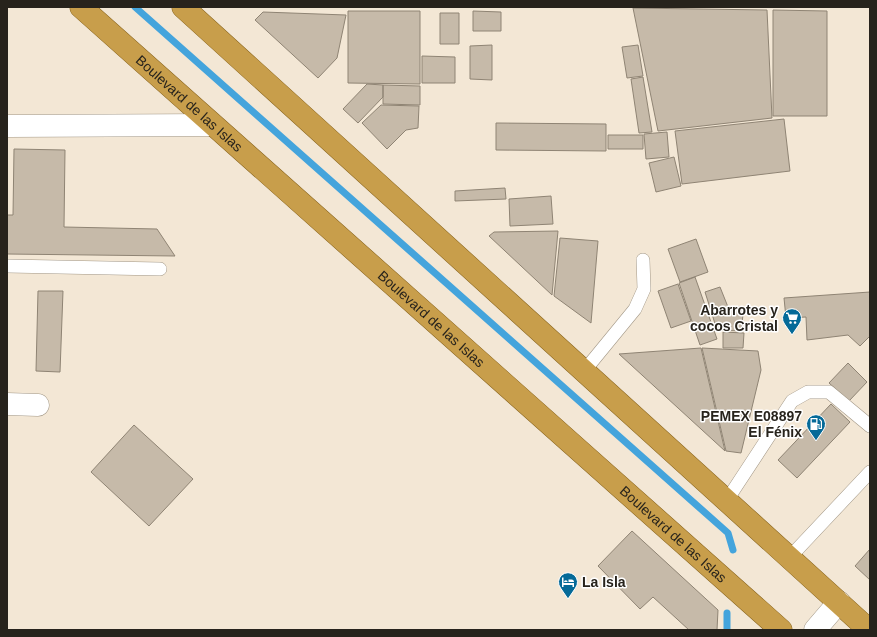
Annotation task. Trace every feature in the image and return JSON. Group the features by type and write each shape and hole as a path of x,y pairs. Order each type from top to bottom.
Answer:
{"highway":[{"name":"Boulevard de las Islas","path":"81,7 781,630"},
{"path":"183,7 869,630"}],"street":[{"path":"7,126 213,125"},
{"path":"7,404 38,405"},
{"path":"815,630 839,602"}],"lane":[{"path":"584,370 635,309 644,289 643,260"},
{"path":"7,266 160,269"},
{"path":"727,500 792,401 808,392 829,392 870,426"},
{"path":"790,557 870,472"}],"building":[{"path":"633,8 767,10 772,118 658,131"},
{"path":"773,10 827,11 827,116 773,116"},
{"path":"348,11 420,11 420,84 348,83"},
{"path":"473,11 501,12 501,31 473,31"},
{"path":"263,12 346,15 337,58 318,78 255,20"},
{"path":"440,13 459,13 459,44 440,44"},
{"path":"492,45 492,80 470,79 470,46"},
{"path":"638,45 643,76 627,78 622,47"},
{"path":"422,56 455,57 455,83 422,83"},
{"path":"643,77 652,132 639,133 631,79"},
{"path":"367,84 383,85 383,97 358,123 343,109"},
{"path":"383,85 420,86 420,105 383,104"},
{"path":"381,105 419,106 418,128 406,130 387,149 362,123"},
{"path":"784,119 790,171 682,184 675,131"},
{"path":"496,123 606,124 606,151 496,150"},
{"path":"667,132 669,157 646,159 644,134"},
{"path":"608,135 643,135 643,149 608,149"},
{"path":"14,149 65,150 64,227 157,229 175,256 7,254 7,215 13,215"},
{"path":"674,157 681,186 656,192 649,163"},
{"path":"505,188 506,199 455,201 455,191"},
{"path":"551,196 553,224 510,226 509,199"},
{"path":"558,231 552,295 489,236 494,232"},
{"path":"560,238 598,241 591,323 554,296"},
{"path":"696,239 708,272 680,282 668,249"},
{"path":"695,277 717,339 700,345 679,283"},
{"path":"678,284 691,321 671,328 658,291"},
{"path":"720,287 728,307 744,307 741,331 717,330 705,292"},
{"path":"38,291 63,291 60,372 36,371"},
{"path":"870,292 870,336 860,346 848,335 807,340 806,317 786,318 784,298"},
{"path":"723,332 744,333 743,348 723,348"},
{"path":"701,348 725,451 619,354"},
{"path":"702,348 758,351 761,370 741,453 726,451"},
{"path":"848,363 867,382 849,401 829,383"},
{"path":"831,404 850,422 797,478 778,460"},
{"path":"134,425 193,479 149,526 91,472"},
{"path":"632,531 718,610 717,630 689,630 653,597 640,609 598,566"},
{"path":"870,549 870,580 855,566"}],"waterway":[{"path":"135,7 728,533 733,550"},
{"path":"727,613 727,630"}],"place":[{"name":"Abarrotes y cocos Cristal","path":"792,335"},
{"name":"PEMEX E08897 El Fénix","path":"816,441"},
{"name":"La Isla","path":"568,599"}]}
